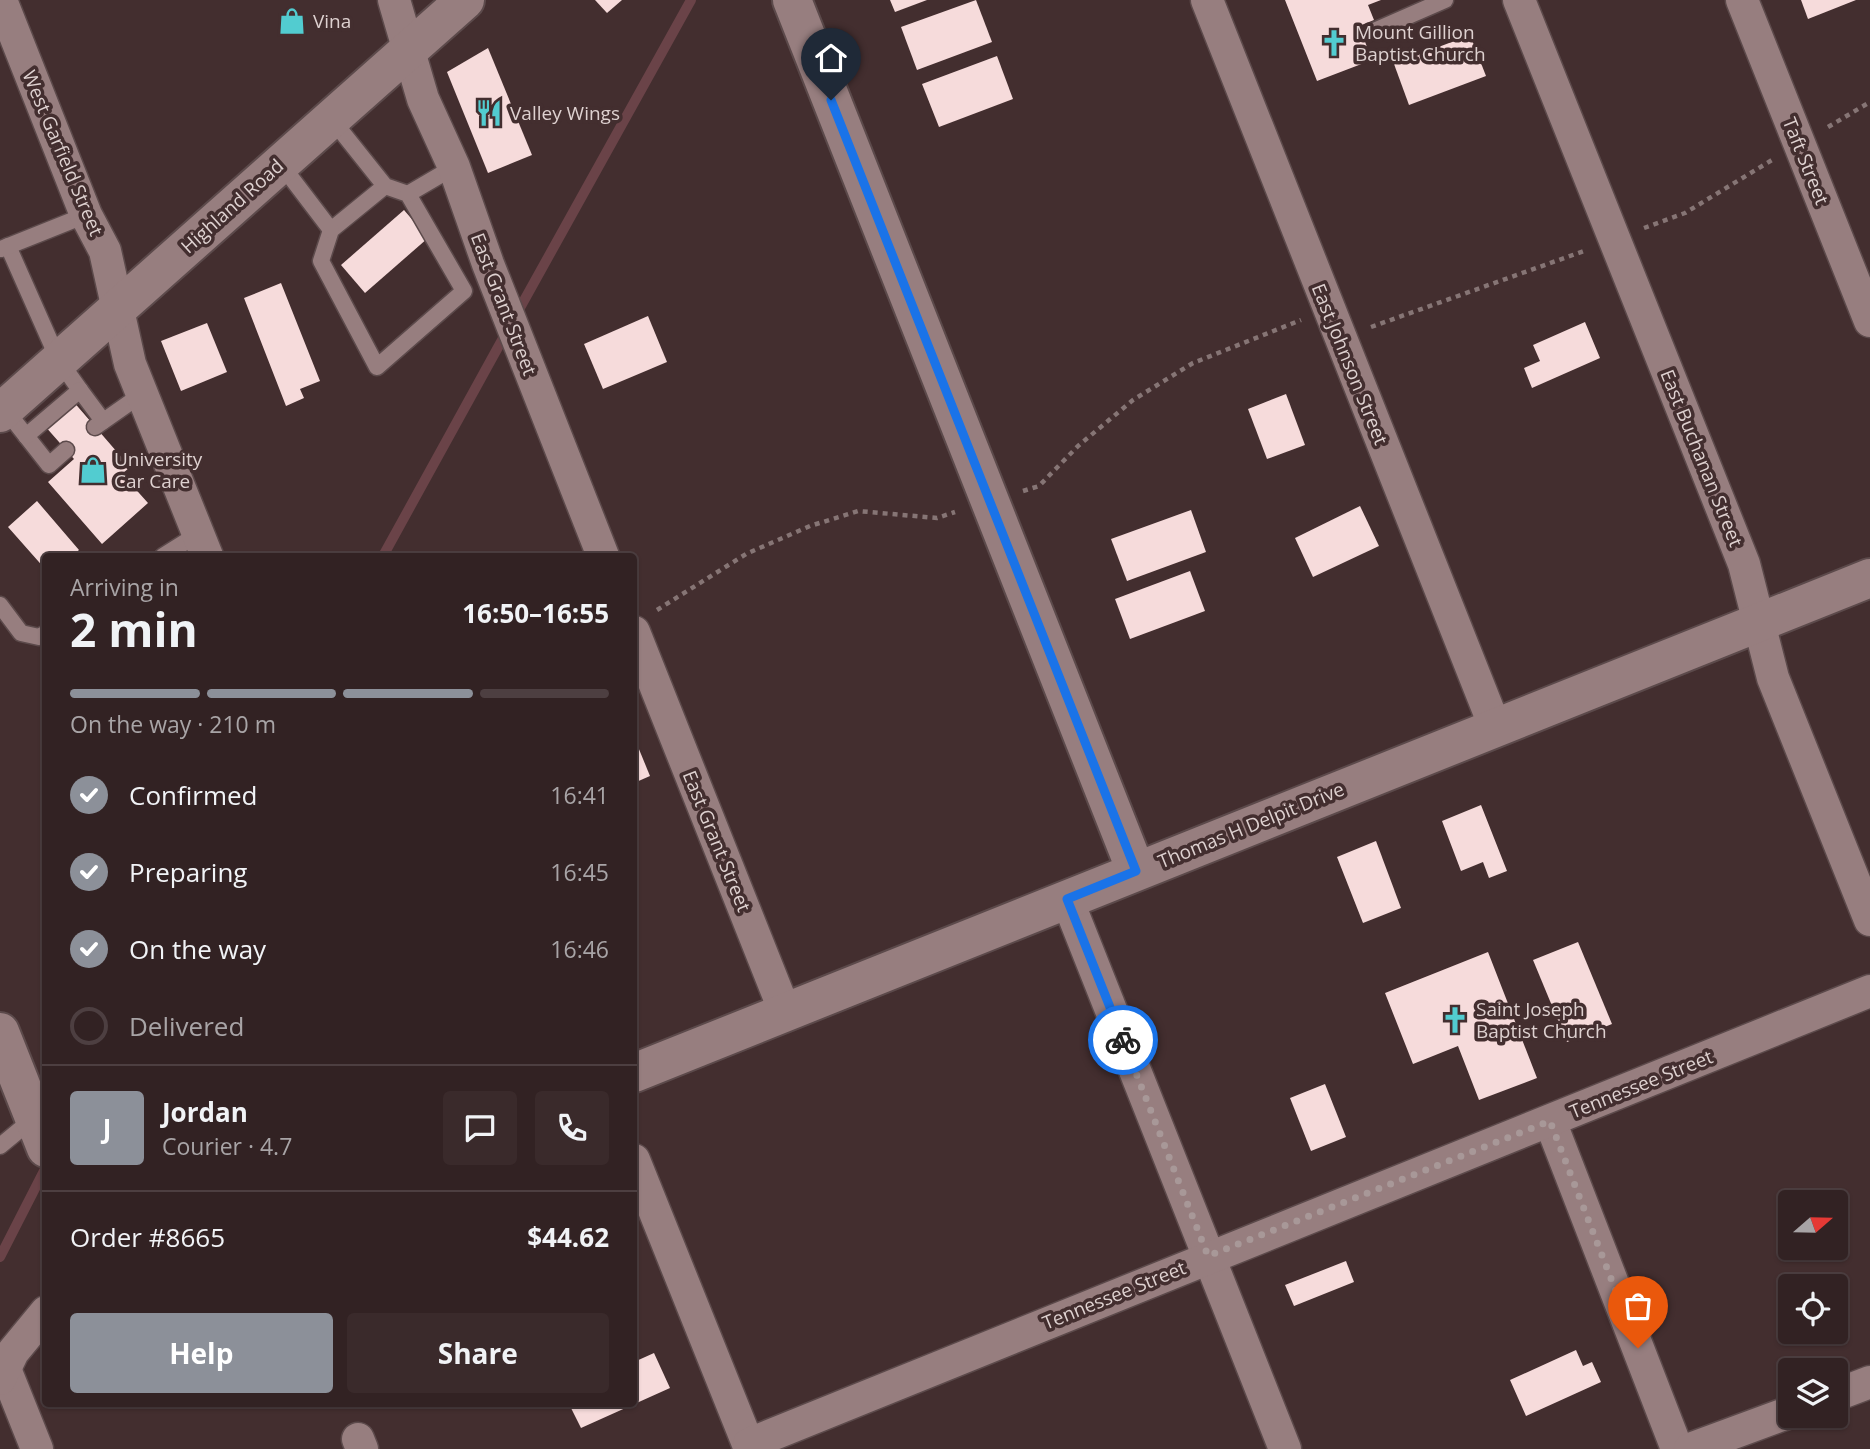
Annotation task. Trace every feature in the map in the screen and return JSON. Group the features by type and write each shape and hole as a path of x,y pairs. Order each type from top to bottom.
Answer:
{"street":[{"name":"West Garfield Street","path":"1,0 86,215 105,251 130,364 203,545"},
{"name":"East Grant Street","path":"394,0 424,99 454,167 530,374 602,553"},
{"name":"Highland Road","path":"8,414 58,359 465,0"},
{"path":"792,0 1136,871"},
{"name":"East Johnson Street","path":"1207,0 1495,727"},
{"name":"East Buchanan Street","path":"1519,0 1744,564 1773,678 1870,920"},
{"name":"Taft Street","path":"1742,0 1870,321"},
{"name":"Thomas H Delpit Drive","path":"637,1072 1870,578"},
{"name":"East Grant Street","path":"643,622 785,1012"},
{"path":"1067,899 1285,1449"},
{"name":"Tennessee Street","path":"750,1446 1208,1256 1870,991"},
{"path":"1,1036 40,1133"},
{"path":"1550,1121 1677,1449"},
{"path":"637,1167 750,1446"},
{"path":"37,1449 3,1375 13,1352 42,1317"},
{"path":"1848,1390 1870,1382"},
{"path":"1690,1449 1778,1416"}],"lane":[{"path":"1374,31 1445,0"},
{"path":"330,117 384,186 408,194 464,291 377,367 321,261 331,230 384,186"},
{"path":"280,163 331,230"},
{"path":"408,194 454,167"},
{"path":"86,215 4,248 58,359 99,424 142,394"},
{"path":"66,450 49,465 8,414 80,390"},
{"path":"174,553 203,545"},
{"path":"0,605 21,633 42,635"},
{"path":"0,1146 40,1133"}],"path":[{"path":"643,622 746,554 810,526 858,511 937,518 1039,486 1079,446 1133,400 1193,363 1304,319 1367,328 1685,213 1870,102"}],"building":[{"path":"595,0 622,0 607,13"},
{"path":"890,0 927,0 895,12"},
{"path":"976,0 992,42 917,70 901,27"},
{"name":"Mount Gillion Baptist Church","path":"1285,0 1381,0 1368,5 1374,20 1359,26 1372,60 1317,81"},
{"path":"1801,0 1856,0 1808,19"},
{"path":"1470,35 1486,76 1409,105 1394,64"},
{"name":"Valley Wings","path":"488,48 532,155 488,173 447,72"},
{"path":"997,56 1013,99 939,127 922,84"},
{"path":"404,210 428,238 365,293 341,265"},
{"path":"281,283 320,381 300,389 304,398 286,406 244,298"},
{"path":"648,316 667,362 603,389 584,344"},
{"path":"1585,322 1600,358 1532,388 1524,368 1540,361 1533,345"},
{"path":"207,323 227,372 181,391 161,341"},
{"path":"1286,394 1305,445 1267,459 1248,409"},
{"name":"University Car Care","path":"72,400 130,467 122,474 148,503 102,544 48,482 74,459 44,425"},
{"path":"37,501 79,550 76,553 42,553 42,565 8,527"},
{"path":"1360,506 1379,546 1313,577 1295,538"},
{"path":"1191,510 1206,552 1127,581 1111,539"},
{"path":"1190,571 1205,611 1130,639 1115,599"},
{"path":"637,744 650,776 637,782"},
{"path":"1481,805 1507,871 1489,878 1483,862 1461,871 1442,821"},
{"path":"1376,841 1401,908 1363,923 1337,857"},
{"path":"1578,942 1612,1024 1567,1042 1533,960"},
{"name":"Saint Joseph Baptist Church","path":"1488,952 1537,1078 1479,1100 1458,1046 1413,1064 1385,993"},
{"path":"1325,1084 1346,1137 1311,1151 1290,1098"},
{"path":"1346,1261 1354,1282 1294,1306 1285,1285"},
{"path":"1576,1350 1583,1366 1592,1362 1601,1382 1526,1416 1510,1380"},
{"path":"654,1353 670,1388 637,1403 637,1361"},
{"path":"570,1407 628,1407 581,1428"}],"waterway":[{"path":"516,315 691,0"},
{"path":"385,553 507,331"},
{"path":"0,1257 42,1175"}],"way so far":[{"path":"1123,1040 1208,1256 1550,1121 1638,1348"}],"place":[{"name":"Vina","path":"292,21"},
{"name":"Mount Gillion Baptist Church","path":"1334,43"},
{"name":"Valley Wings","path":"489,113"},
{"name":"University Car Care","path":"93,470"},
{"name":"Saint Joseph Baptist Church","path":"1455,1020"}],"route":[{"path":"831,100 1136,871 1067,899 1123,1040"}]}
